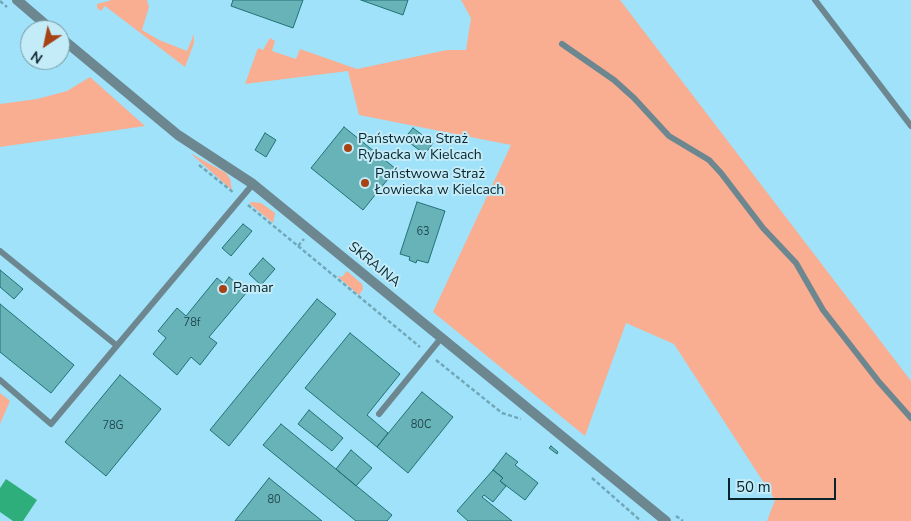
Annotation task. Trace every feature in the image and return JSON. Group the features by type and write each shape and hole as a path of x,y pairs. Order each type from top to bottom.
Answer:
{"street":[{"path":"17,0 40,20"},
{"name":"SKRAJNA","path":"70,45 178,135 253,184 666,521"}],"lane":[{"path":"815,0 911,126"},
{"path":"562,44 614,80 634,98 668,136 710,160 763,228 796,263 823,310 879,382 911,418"},
{"path":"0,380 52,424 116,345 253,184"},
{"path":"0,251 116,345"},
{"path":"379,414 442,337"}],"path":[{"path":"298,246 502,413 525,422"},
{"path":"587,473 641,521"}],"shaded area":[{"path":"112,0 147,0 149,7 142,30 159,40 187,51 194,34 194,43 185,67 105,6 101,11 97,8 97,4"},
{"path":"461,0 620,0 911,381 911,521 767,521 775,500 674,344 626,323 585,436 433,312 511,145 359,115 348,71 245,84 258,48 263,50 270,38 275,41 272,51 296,59 300,49 357,69 447,50 466,50 471,18"},
{"path":"90,77 145,126 0,147 0,104 37,99 67,91"},
{"path":"190,153 226,173 230,179 232,190"},
{"path":"249,203 261,203 275,213 273,223"},
{"path":"347,271 362,284 363,289 359,295 337,276 342,277"},
{"path":"0,393 10,401 0,424"},
{"path":"6,479 37,500 23,521 13,521 0,512 0,488"}],"building":[{"path":"233,0 303,0 293,28 231,6"},
{"path":"361,0 408,0 403,15"},
{"path":"344,127 396,169 363,210 311,168"},
{"path":"413,128 433,143 425,154 404,139"},
{"path":"265,133 276,140 266,157 255,150"},
{"path":"417,202 445,211 428,263 417,260 416,263 409,260 410,257 400,254"},
{"path":"243,224 252,231 231,256 222,248"},
{"path":"263,258 275,269 261,285 249,274"},
{"path":"0,270 23,289 14,299 0,287"},
{"path":"229,277 247,292 209,337 217,343 200,365 191,357 177,375 153,354 166,338 158,331 177,308 186,316 217,278 224,284"},
{"path":"317,299 336,314 229,446 210,430"},
{"path":"0,304 74,365 51,393 0,352"},
{"path":"350,333 400,374 367,415 388,433 377,447 305,388"},
{"path":"120,375 161,409 106,476 65,442"},
{"path":"422,392 453,417 408,473 377,447"},
{"path":"309,410 343,438 332,451 298,424"},
{"path":"281,424 392,515 387,521 356,521 263,445"},
{"path":"551,446 558,452 557,454 549,448"},
{"path":"351,450 372,468 356,486 336,469"},
{"path":"506,453 518,462 515,465 538,483 525,500 500,481 503,478 493,470"},
{"path":"493,470 503,478 500,481 506,486 493,502 484,495 482,497 512,521 468,521 457,511"},
{"path":"269,478 322,521 235,521"}],"place":[{"name":"Państwowa Straż Rybacka w Kielcach","path":"348,148"},
{"name":"Państwowa Straż Łowiecka w Kielcach","path":"365,183"},
{"name":"Pamar","path":"223,289"}]}
